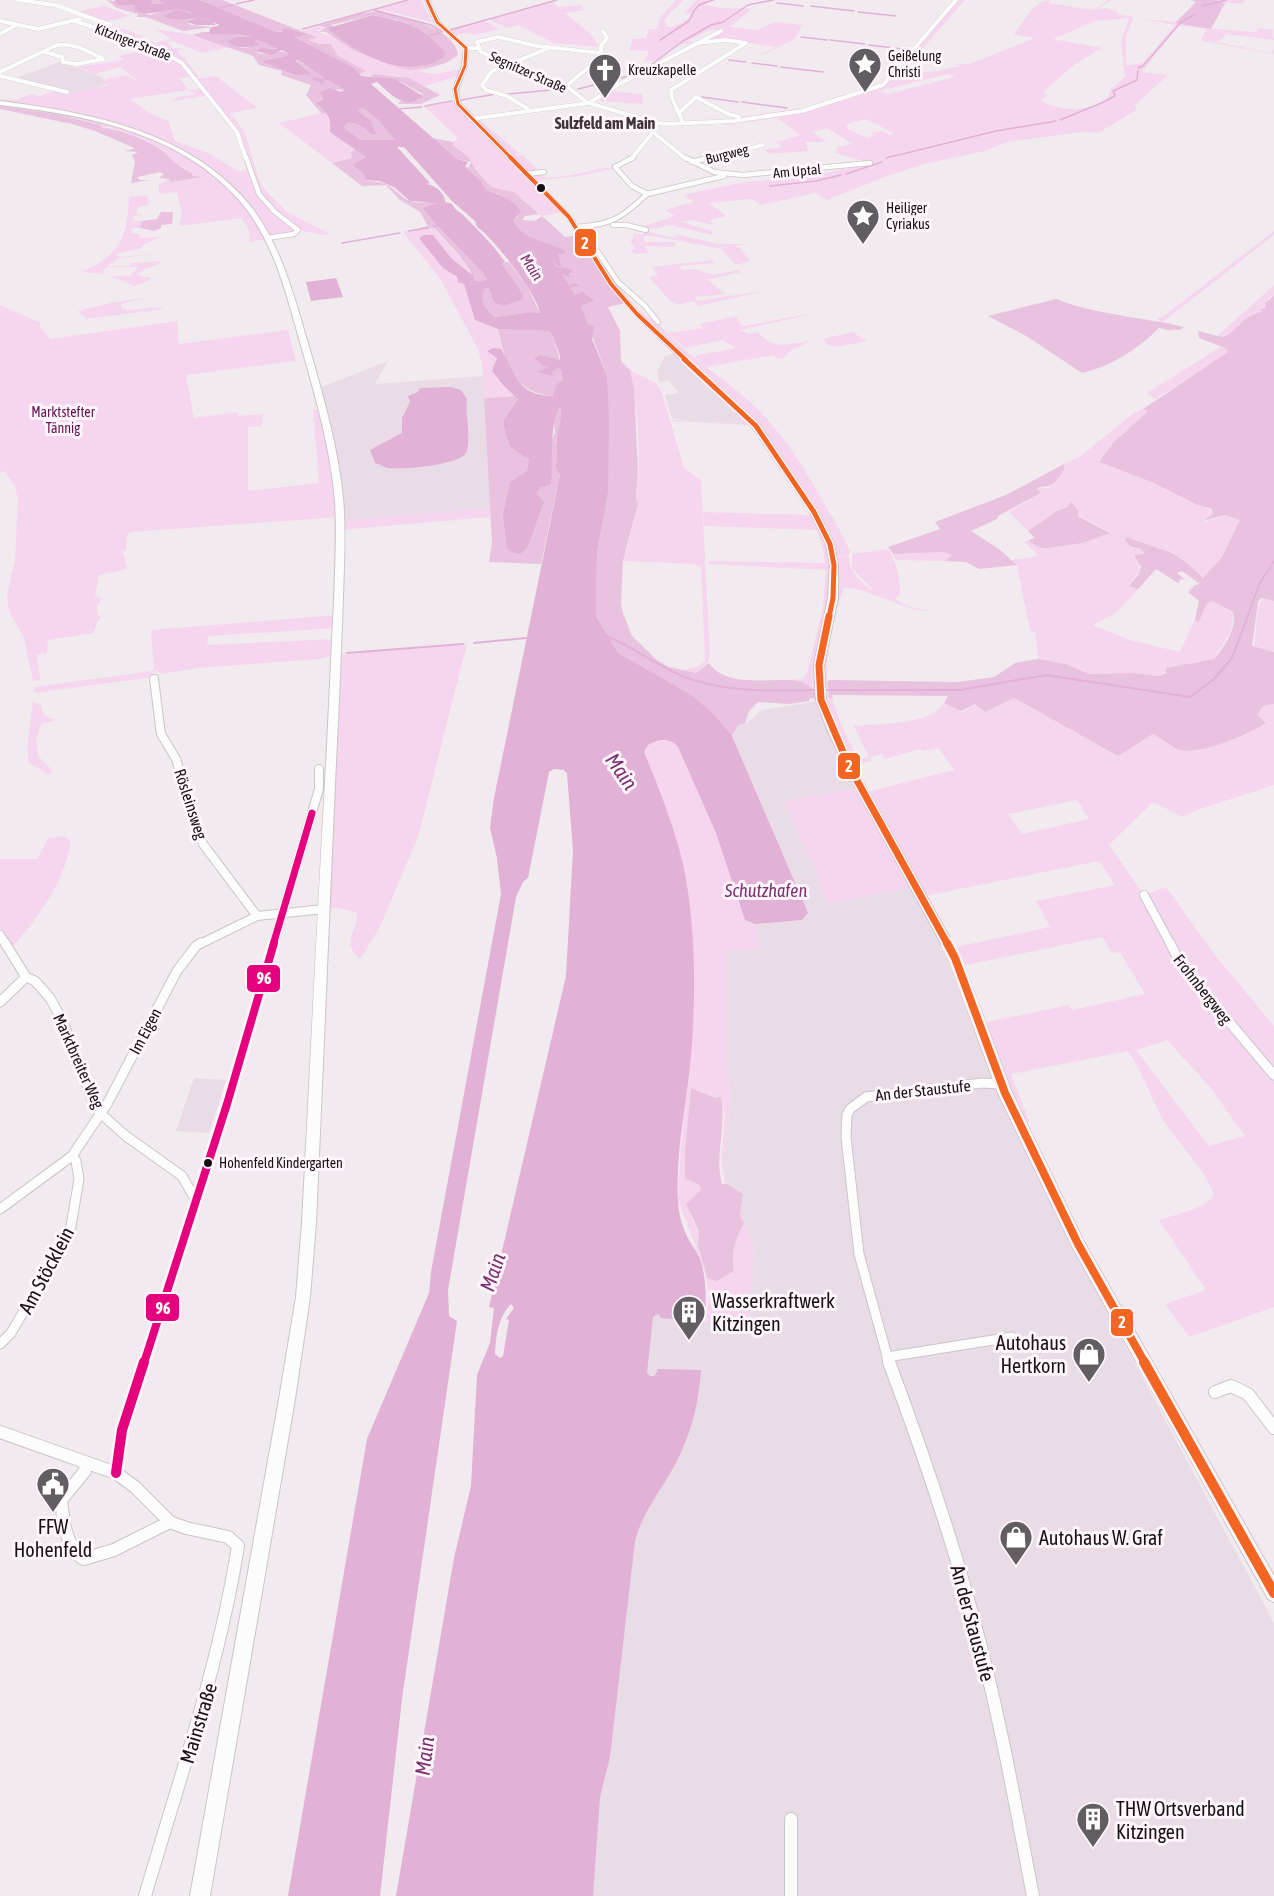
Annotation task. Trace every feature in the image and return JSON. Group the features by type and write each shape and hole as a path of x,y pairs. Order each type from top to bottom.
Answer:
{"main road":[{"path":"427,0 436,22 466,48 465,62 454,86 454,95 458,104 576,226 604,274 623,298 756,426 777,454 820,522 830,544 834,572 833,598 819,665 821,700 849,766 923,896 965,980 1001,1084 1078,1244 1274,1593"},
{"path":"0,103 51,110 103,122 144,135 181,152 213,172 232,188 249,208 267,238 289,293 318,395 339,498 338,604 309,1223 303,1297 252,1610 201,1896"}],"street":[{"path":"18,0 55,5 110,25 102,29"},
{"path":"471,118 588,103 656,123 734,122 802,111 880,87 956,0"},
{"path":"0,21 38,29 89,17"},
{"name":"Kitzinger Straße","path":"75,21 163,51 187,68 237,132 259,194 275,212 298,230 294,234 267,238"},
{"path":"0,34 16,25"},
{"path":"566,86 601,57 601,46 607,38 603,31"},
{"path":"588,103 721,31"},
{"path":"479,48 477,42 498,37 550,48 601,52"},
{"path":"698,44 733,38"},
{"path":"683,123 680,112 670,97 673,88 708,69 746,43 725,40"},
{"path":"0,72 57,45 75,44 103,59 70,64 63,62 62,57 57,54 45,52"},
{"name":"Segnitzer Straße","path":"466,48 479,48 481,52 566,86 588,103"},
{"path":"528,110 507,96 482,88 492,71 550,48"},
{"path":"0,76 16,82 52,87 67,92"},
{"path":"680,112 698,97 730,116 740,117"},
{"path":"647,194 632,186 615,167 634,158 653,132 656,123"},
{"path":"653,132 692,162 707,171 724,176"},
{"name":"Burgweg","path":"692,162 763,145"},
{"name":"Am Uptal","path":"724,176 753,175 804,167 849,167 870,163"},
{"path":"526,174 544,172"},
{"path":"594,226 620,220 647,194 724,176"},
{"path":"576,226 626,225 646,230"},
{"path":"586,227 588,237 618,282 645,306 658,322"},
{"name":"Rösleinsweg","path":"154,679 161,734 176,759 203,844 257,916"},
{"path":"116,1473 128,1407 152,1341 227,1104 319,789 319,769"},
{"name":"Frohnbergweg","path":"1144,895 1182,966 1274,1075"},
{"name":"Im Eigen","path":"0,1209 72,1156 100,1113 177,971 196,946 257,916 324,909"},
{"name":"Marktbreiter Weg","path":"0,937 26,977 35,981 43,989 63,1022 93,1102 100,1113 126,1136 182,1176 196,1201"},
{"path":"0,1002 26,977"},
{"name":"An der Staustufe","path":"1001,1084 982,1083 874,1094 854,1104 847,1115 846,1137 859,1254 887,1357 926,1460 981,1647 1008,1767 1033,1896"},
{"name":"Am Stöcklein","path":"0,1344 11,1333 70,1232 79,1179 76,1161 72,1156"},
{"path":"887,1357 1012,1337"},
{"path":"1215,1392 1232,1386 1248,1394 1274,1428"},
{"path":"0,1432 116,1473 135,1487 170,1522 98,1557 84,1559 76,1554 62,1517 61,1500 85,1472 86,1464"},
{"name":"Mainstraße","path":"145,1896 211,1681 233,1588 238,1546 228,1537 186,1528 170,1522"},
{"path":"791,1819 791,1896"}],"shaded area":[{"path":"107,0 135,5 149,15 160,12 165,3 148,4 153,1 151,0 158,0 193,14 171,12 210,20 187,22 191,25 213,27 183,31 146,17 137,17 138,14 117,8"},
{"path":"200,0 222,0 317,37 309,40 319,44 331,44 337,55 366,71 359,74 353,67 294,37 307,35 295,31 276,32"},
{"path":"1190,0 1215,0 1225,3 1211,29 1175,23 1196,2"},
{"path":"378,11 413,20 437,30 455,45 458,55 446,63 430,67 410,70 399,68 390,64 411,68 425,66 397,20 373,15 331,25 374,58 353,50 326,32 312,31 323,31 321,29 327,28 320,26 357,14"},
{"path":"203,32 235,34 252,38 241,37 241,48 250,47 257,43 253,41 258,40 279,49 269,48 256,52 266,54 284,52 289,56 265,63 295,75 311,73 295,59 299,60 346,91 337,89 317,102 326,112 322,114 306,95 311,85 281,75 282,71 259,65 253,56 192,35"},
{"path":"60,62 102,77 108,83 95,89 71,93 10,80"},
{"path":"375,74 409,78 440,95 421,104 398,104 401,101 419,100 423,94 401,82 369,76"},
{"path":"0,106 54,114 101,125 102,128 144,140 193,173 192,176 201,177 171,182 169,179 159,178 164,174 160,172 137,177 140,180 150,180 131,183 135,162 132,155 138,152 125,151 134,149 132,147 95,131 0,109"},
{"path":"363,108 378,120 395,140 361,140 344,128 347,123 354,123 370,134 357,109"},
{"path":"432,138 453,142 453,146 468,156 475,169 491,187 514,192 539,214 525,216 522,220 535,221 542,216 565,237 580,235 626,303 608,307 620,331 621,361 630,370 634,389 638,504 623,561 621,604 632,636 657,660 669,667 696,673 709,663 717,671 738,679 798,681 818,691 819,699 810,698 809,701 790,704 758,702 749,711 745,724 738,725 732,736 715,715 618,653 596,616 597,553 608,493 607,376 581,306 592,300 575,295 571,288 577,287 570,286 562,274 571,278 569,274 573,273 567,268 557,268 551,260 562,266 558,255 552,248 519,229 513,220 518,216 499,194 486,190 481,181 465,167 469,167 471,162 457,159"},
{"path":"356,149 366,157 361,161 367,181 387,185 413,202 438,203 424,209 487,280 473,281 469,268 434,227 403,232 428,226 420,212 400,200 386,185 362,186 332,163 352,158 351,152"},
{"path":"161,212 173,212 172,224 161,225 161,228 154,231 140,228 142,221 157,219"},
{"path":"509,262 527,286 540,313 495,317 484,305 483,289 489,288 499,303 517,302 502,263"},
{"path":"1274,296 1274,601 1261,598 1258,602 1252,646 1274,652 1274,704 1263,706 1257,715 1266,723 1236,738 1197,750 1177,749 1153,734 1118,756 1014,698 985,712 975,704 961,711 944,703 948,696 833,695 829,698 827,682 829,680 958,682 994,677 1015,663 1038,659 1066,664 1089,674 1132,673 1159,676 1166,673 1166,668 1214,659 1232,631 1233,612 1212,601 1207,604 1198,623 1195,619 1199,601 1188,592 1195,585 1200,584 1182,571 1177,573 1185,580 1181,579 1178,583 1156,569 1138,589 1129,586 1141,567 1134,555 1145,554 1140,548 1129,545 1125,539 1126,537 1172,553 1203,578 1222,557 1240,520 1225,515 1203,521 1213,514 1212,509 1099,462 1113,443 1148,411 1143,409 1228,352 1225,348 1199,338 1198,331 1222,337 1229,334 1248,317 1263,311 1257,309 1266,308 1265,303"},
{"path":"1056,299 1103,312 1184,327 1180,330 1170,329 1173,331 1159,328 1124,356 1082,373 1028,337 988,316"},
{"path":"498,329 548,331 552,334 560,360 541,355 550,367 553,376 552,372 557,368 561,369 563,380 554,396 540,394 521,383 508,365"},
{"path":"677,352 736,414 741,412 745,423 693,422 672,418 665,395 679,393 669,381 659,382 657,372 665,356"},
{"path":"388,361 375,384 483,376 490,508 340,521 317,389"},
{"path":"516,396 518,399 503,421 507,441 529,459 527,471 510,482 537,497 535,493 540,488 551,485 551,442 555,432 553,418 560,406 562,424 556,442 560,456 555,467 560,475 541,564 489,562 492,543 484,398"},
{"path":"1064,464 1064,470 1053,484 1036,488 1041,493 998,516 997,519 971,531 999,549 1017,565 979,569 966,562 945,561 952,555 944,552 893,554 888,547 940,529 935,522 1006,495"},
{"path":"1070,501 1078,510 1078,516 1110,533 1083,543 1048,548 1030,542 1029,540 1035,538 1028,531 1057,511 1068,507"},
{"path":"820,701 859,789 815,868 827,904 915,887 948,951 978,1036 1102,1302 1274,1623 1274,1896 587,1896 652,1311 704,1322 748,1326 754,1246 740,1215 743,1194 727,1184 724,1169 730,1098 726,1058 726,950 759,949 755,924 802,920 808,913 732,736 738,725 746,724 762,710"},
{"path":"194,1078 226,1080 209,1133 176,1131"},
{"path":"691,1088 716,1098 721,1097 723,1119 719,1162 722,1184 727,1184 743,1194 740,1215 744,1223 734,1246 734,1271 716,1281 707,1278 698,1245 699,1231 686,1204 702,1189 698,1184 685,1179 685,1149"}],"green space":[{"path":"409,0 421,0 432,22 378,9"},
{"path":"676,0 683,0 664,20 667,27 678,25 688,19 692,14 684,13 697,0 715,0 704,4 718,7 752,9 729,27 757,30 775,22 803,25 793,40 762,55 760,55 776,47 729,40 700,43 720,31 711,29 688,41 698,43 679,44 658,60 645,61 649,51 629,50 633,39 646,38 649,29 658,29 659,19"},
{"path":"957,0 965,0 917,55 928,58 916,58 904,71 933,72 960,66 957,64 969,64 1035,38 1014,34 1035,7 1051,0 1048,3 1093,10 1108,0 1112,0 1095,10 1106,8 1118,12 1117,14 1134,17 1126,36 1126,66 1143,63 1175,25 1144,19 1176,22 1209,0 1246,0 1242,4 1225,2 1221,4 1202,28 1256,32 1259,28 1274,30 1272,35 1274,40 1227,34 1217,42 1270,53 1274,50 1274,54 1203,41 1201,40 1207,29 1179,25 1142,72 1168,75 1134,106 1137,107 1135,111 1098,133 1082,132 1007,142 985,151 924,164 827,200 815,193 761,205 752,199 709,203 726,216 710,220 715,225 690,220 682,222 712,231 712,235 670,225 654,229 644,226 675,216 665,210 694,202 683,195 739,183 812,176 871,163 835,153 838,149 836,147 853,144 827,128 812,132 827,142 806,142 808,151 769,154 765,150 782,147 776,142 801,135 777,118 724,125 721,122 685,123 685,121 732,119 732,116 749,116 808,107 848,94 880,87","holes":["1129,18 1121,41 1125,77 1111,89 1107,98 1091,106 1074,109 1057,107 1040,100 1048,95 1043,92 1075,64 1102,48 1053,39 1095,21","948,74 955,77 888,94 878,91","866,119 893,133 890,135 883,131 870,133 875,136 868,138 847,129 849,123"]},
{"path":"551,1 558,7 581,5 584,10 565,13 590,33 599,47 553,43 519,25 507,28 488,19"},
{"path":"104,6 130,16 104,22 78,12"},
{"path":"483,20 499,29 474,35 466,33 453,36 446,30"},
{"path":"322,25 320,28 324,30 315,30 341,40 382,62 405,67 446,63 421,71 426,73 442,73 464,68 459,76 424,86 399,76 375,74 361,76 359,74 366,71 337,55 331,44 319,44 308,39 316,36 302,31"},
{"path":"102,29 125,29 155,43 172,39 155,29 188,34 229,47 202,53 173,41 166,42 173,48 186,49 178,50 179,55 187,58 185,59 199,77 179,78 189,90 202,88 196,79 216,76 258,108 230,113 244,131 260,182 287,212 330,234 322,235 298,230 294,234 250,242 249,230 241,218 179,226 182,215 177,192 159,194 159,185 169,179 170,181 192,176 193,173 172,161 166,154 110,127 102,128 101,125 0,106 0,99 15,100 31,94 39,96 60,89 71,93 106,86 108,83 103,80 126,75 140,82 120,67 95,74 77,67 124,60 119,56 154,48","holes":["188,90 196,94 178,97 168,102 208,95 240,139 249,170 238,171 210,154 175,141 168,121 148,112 130,99"]},
{"path":"609,91 641,94 642,104 599,101"},
{"path":"453,101 483,135 487,135 474,121 479,120 502,138 499,140 503,139 519,153 515,155 524,156 546,178 603,168 616,168 580,176 534,181 564,212 542,216 514,192 491,187 475,169 468,156 453,146 453,142 458,138 425,107"},
{"path":"326,112 331,127 356,149 351,152 352,158 332,163 279,123"},
{"path":"147,195 149,205 138,207 136,214 145,215 133,216 134,221 142,221 140,228 132,228 131,233 140,234 138,238 160,237 142,248 115,254 120,257 164,253 120,258 107,266 129,266 132,263 161,261 158,265 136,275 151,278 134,286 110,276 130,276 138,267 108,267 102,272 105,274 82,272 106,258 119,243 124,234 129,197"},
{"path":"433,227 467,266 469,271 452,259 433,235 443,268 464,284 475,320 498,329 502,351 501,349 497,358 503,385 516,396 484,398 482,363 478,349 441,280 403,232"},
{"path":"647,231 673,238 679,235 719,244 748,244 731,247 739,247 750,261 736,265 721,249 728,246 717,248 654,236 644,236 644,242 675,242 675,247 645,246 648,253 635,254 631,250 635,249 630,239 634,239 633,234 643,234"},
{"path":"1274,231 1274,235 1163,322 1157,319 1165,315"},
{"path":"712,260 715,263 679,266 682,270 695,269 714,275 739,270 741,272 707,280 726,294 695,297 697,301 769,290 698,306 694,301 678,305 671,302 649,277 658,275 652,267"},
{"path":"1274,285 1274,296 1268,299 1267,309 1261,307 1258,309 1264,311 1234,331 1217,336"},
{"path":"146,298 121,304 121,308 132,310 159,307 164,309 86,319 78,311 115,302"},
{"name":"Marktstefter Tännig","path":"0,305 41,323 39,325 50,339 177,321 179,344 288,330 296,361 186,375 194,418 238,412 239,416 263,414 262,426 248,427 248,491 319,483 313,410 318,409 313,394 318,395 340,517 131,532 127,535 126,550 123,551 127,569 99,575 95,596 102,598 97,606 97,614 101,617 94,633 48,640 47,653 37,655 40,680 33,681 24,638 9,611 7,597 15,559 18,499 15,487 5,472 0,471"},
{"path":"637,311 641,311 648,318 654,318 684,349 740,393 777,430 806,472 838,527 850,552 844,557 849,557 851,568 861,581 874,591 852,568 852,554 888,549 896,565 899,582 900,594 895,599 908,606 929,611 907,607 853,588 844,588 830,642 827,686 829,697 832,698 840,722 858,759 869,757 854,726 916,720 928,716 944,703 963,712 976,704 985,712 1014,698 1118,756 1153,734 1177,749 1186,751 1222,743 1266,723 1257,715 1263,706 1274,704 1274,785 1197,810 1183,817 1153,802 1109,845 1144,895 1166,887 1215,955 1274,1026 1274,1307 1189,1337 1165,1304 1206,1290 1159,1220 1199,1207 1211,1199 1214,1194 1197,1165 1164,1121 1128,1051 1011,1074 1029,1121 1022,1125 983,1023 1069,1005 1072,1010 1145,994 1120,952 1112,953 1102,937 961,966 952,948 1050,927 1036,901 1115,885 1099,861 925,896 867,792 954,770 939,748 924,751 920,749 885,759 882,754 870,757 872,761 852,765 820,688 835,558 843,556 836,556 779,453","holes":["1077,800 1089,819 1022,834 1008,814","1167,1040 1210,1087 1245,1136 1209,1146 1136,1050"]},
{"path":"812,314 740,330 749,334 757,332 771,342 783,345 811,341 791,350 783,358 777,359 774,355 741,361 739,356 740,361 707,367 694,356 736,348 723,340 685,348 668,333 703,328 699,324 737,316 741,325 744,326"},
{"path":"852,332 867,341 837,347 827,345 823,339"},
{"path":"1222,346 1228,350 1227,354 1155,399 1147,393"},
{"path":"630,370 656,383 662,393 684,468 701,480 710,655 708,662 695,673 682,670 697,667 705,661 701,567 694,564 623,561 635,515 639,466 637,417"},
{"path":"1143,409 1148,411 1113,443 1099,462 1149,481 1212,510 1213,514 1203,521 1205,522 1225,515 1240,520 1222,557 1203,578 1172,553 1126,537 1132,548 1140,548 1146,555 1133,555 1139,563 1139,571 1129,585 1138,589 1116,613 1093,625 1130,640 1180,652 1195,619 1198,622 1207,604 1212,601 1234,614 1230,633 1214,659 1185,666 1177,665 1159,676 1132,673 1089,674 1066,664 1038,659 1035,632 1030,631 1017,565 1012,560 1038,556 1024,541 1029,540 1043,548 1048,548 1083,543 1110,532 1078,515 1077,509 1070,501 1069,507 1057,511 1028,531 1009,512 1041,493 1035,488 1048,488 1064,470 1064,464 1081,456 1135,412"},
{"path":"740,418 747,418 776,454 826,539 833,571 818,691 798,681 786,680 802,679 807,674 823,606 826,570 708,564 709,561 825,563 817,530 704,526 703,512 810,515 751,425 673,421 672,419 693,422 745,423"},
{"path":"490,508 490,517 340,530 340,521"},
{"path":"944,552 952,555 945,561 896,560 893,554"},
{"path":"1263,599 1274,601 1274,652 1254,648 1258,607"},
{"path":"337,615 337,628 208,636 207,645 337,639 336,655 320,659 198,668 161,674 157,671 152,672 153,677 34,693 35,687 152,671 154,668 151,630"},
{"path":"467,644 419,834 380,927 360,959 351,947 356,912 338,908 324,909 336,655"},
{"path":"33,702 41,705 44,716 55,719 52,722 42,723 36,739 38,756 52,770 50,775 29,763 27,746"},
{"path":"659,740 671,741 678,747 716,833 744,917 749,923 755,924 760,949 726,951 726,1058 730,1098 724,1169 727,1184 725,1184 721,1161 725,1114 721,1097 716,1098 691,1088 685,1149 685,1179 698,1184 702,1189 692,1219 699,1231 698,1245 707,1278 734,1271 734,1246 744,1223 754,1246 749,1326 706,1323 709,1295 705,1272 678,1200 693,1015 689,902 678,845 644,752 648,745"},
{"path":"859,788 915,887 827,904 815,868 785,801"},
{"path":"64,836 71,842 55,887 39,914 9,951 0,935 0,859 38,859 48,838"}],"water":[{"path":"151,0 153,2 151,4 165,3 158,0 200,0 276,32 282,32 286,28 308,35 294,37 353,67 361,76 395,79 423,96 410,102 404,102 398,100 377,82 371,84 457,159 468,162 465,167 481,181 486,190 515,204 521,212 513,220 517,227 529,236 565,251 564,254 558,254 562,266 558,266 551,260 557,267 567,268 574,272 569,274 571,278 562,274 570,286 572,285 570,283 579,286 571,288 575,295 582,292 594,300 581,306 588,324 594,326 592,339 607,376 608,493 597,553 596,616 618,653 691,695 715,715 732,736 808,913 802,920 755,924 745,920 716,833 678,747 664,740 648,745 644,752 661,793 683,864 693,935 694,1009 678,1165 678,1201 683,1228 700,1258 706,1305 704,1322 661,1318 658,1314 653,1317 647,1373 655,1376 658,1369 701,1370 700,1382 697,1405 683,1448 643,1519 635,1541 610,1757 600,1797 593,1896 396,1896 454,1558 471,1486 477,1375 490,1343 494,1308 489,1307 566,976 573,850 567,774 564,770 554,769 549,772 528,878 523,882 516,897 448,1290 449,1316 457,1321 402,1699 380,1896 288,1896 367,1439 429,1293 501,894 497,858 490,828 494,798 560,475 555,467 561,420 560,407 554,422 551,485 540,488 536,493 544,502 527,548 520,554 511,552 507,548 503,515 510,482 527,471 529,459 512,448 508,441 503,421 518,399 492,371 497,358 487,351 493,348 501,349 525,388 541,395 553,396 556,385 563,380 561,370 558,368 552,372 553,376 537,372 549,367 542,365 534,358 541,355 560,360 560,356 552,334 548,331 498,329 475,320 464,284 458,282 457,277 443,268 419,238 424,235 433,235 452,259 474,276 474,281 487,280 423,208 438,203 410,201 394,187 379,181 366,180 364,174 353,165 366,157 330,132 328,115 316,103 323,99 320,92 330,88 341,92 345,90 328,80 322,81 326,85 312,79 314,77 326,79 299,60 295,60 312,74 295,75 265,63 263,61 288,56 288,53 282,50 271,55 256,51 261,48 278,49 258,40 254,41 258,45 238,47 227,41 237,37 251,37 209,34 210,28 220,25 212,22 216,25 196,25 187,22 198,18 176,19 164,16 177,10 143,13 135,11 135,5 118,5 114,1","holes":["363,108 378,120 395,140 361,140 344,128 347,123 354,123 370,134 376,134 370,120 357,110","397,147 404,147 503,253 523,280 540,313 495,317 489,311 483,301 484,289 489,288 494,302 503,306 522,300 523,295 502,264 505,262 481,233 452,204 445,202 439,190 426,184 430,183","511,1304 514,1308 506,1319 509,1320 503,1356 500,1358 495,1354 498,1327"]},
{"path":"373,15 413,27 430,37 445,53 444,57 429,64 414,67 398,66 383,62 353,47 327,28"},
{"path":"336,278 343,297 311,301 306,282"},
{"path":"451,387 461,390 467,399 468,445 463,456 444,463 406,468 388,468 375,463 370,450 402,433 402,418 410,402 408,396 418,392 420,388"}],"waterway":[{"path":"236,4 254,0"},
{"path":"303,29 408,0"},
{"path":"450,30 557,0"},
{"path":"693,12 699,5 713,0"},
{"path":"647,68 683,41 711,25 723,22 748,5 773,0"},
{"path":"1202,6 1226,0"},
{"path":"777,3 803,6"},
{"path":"218,8 233,5"},
{"path":"811,6 854,11"},
{"path":"374,10 431,25 442,32"},
{"path":"858,12 896,16"},
{"path":"660,40 689,21 693,13"},
{"path":"1138,68 1143,66 1181,22 1196,14"},
{"path":"429,36 440,33"},
{"path":"801,37 827,40"},
{"path":"830,40 865,44"},
{"path":"869,45 911,50"},
{"path":"729,60 746,62"},
{"path":"752,63 777,66"},
{"path":"781,67 823,72"},
{"path":"1105,101 1115,96 1113,91 1137,80 1138,71"},
{"path":"604,83 631,75"},
{"path":"578,89 602,83"},
{"path":"508,94 562,89"},
{"path":"461,100 496,94"},
{"path":"702,97 738,102"},
{"path":"425,106 452,101"},
{"path":"742,102 787,108"},
{"path":"1060,120 1104,102"},
{"path":"398,109 422,107"},
{"path":"886,158 996,131 1056,121"},
{"path":"846,174 882,162"},
{"path":"770,186 816,181 841,175"},
{"path":"433,227 438,225"},
{"path":"409,231 428,228"},
{"path":"342,243 400,233"},
{"path":"1247,617 1260,583 1274,561"},
{"path":"825,690 960,690 1046,675 1190,697 1214,679 1232,658 1248,616"},
{"path":"606,636 670,671 696,681 746,690 814,690"},
{"path":"474,643 526,638"},
{"path":"347,653 463,644"}],"transit line":[{"name":"2","path":"427,0 437,22 466,48 465,66 455,89 458,104 569,217 611,284 637,314 756,426 814,512 830,544 834,565 833,598 819,665 821,700 832,729 849,766 955,958 1005,1093 1078,1244 1274,1593"},
{"name":"96","path":"116,1473 128,1407 152,1341 227,1104 312,813"}],"place":[{"name":"Geißelung Christi","path":"865,93"},
{"name":"Kreuzkapelle","path":"605,99"},
{"name":"Heiliger Cyriakus","path":"863,245"},
{"name":"Hohenfeld Kindergarten","path":"208,1163"},
{"name":"Wasserkraftwerk Kitzingen","path":"689,1341"},
{"name":"Autohaus Hertkorn","path":"1089,1383"},
{"name":"FFW Hohenfeld","path":"53,1513"},
{"name":"Autohaus W. Graf","path":"1016,1566"},
{"name":"THW Ortsverband Kitzingen","path":"1093,1848"}],"district":[{"name":"Sulzfeld am Main","path":"605,123"}],"water label":[{"name":"Main","path":"532,267"},
{"name":"Main","path":"622,771"},
{"name":"Schutzhafen","path":"766,890"},
{"name":"Main","path":"492,1272"},
{"name":"Main","path":"424,1756"}]}
